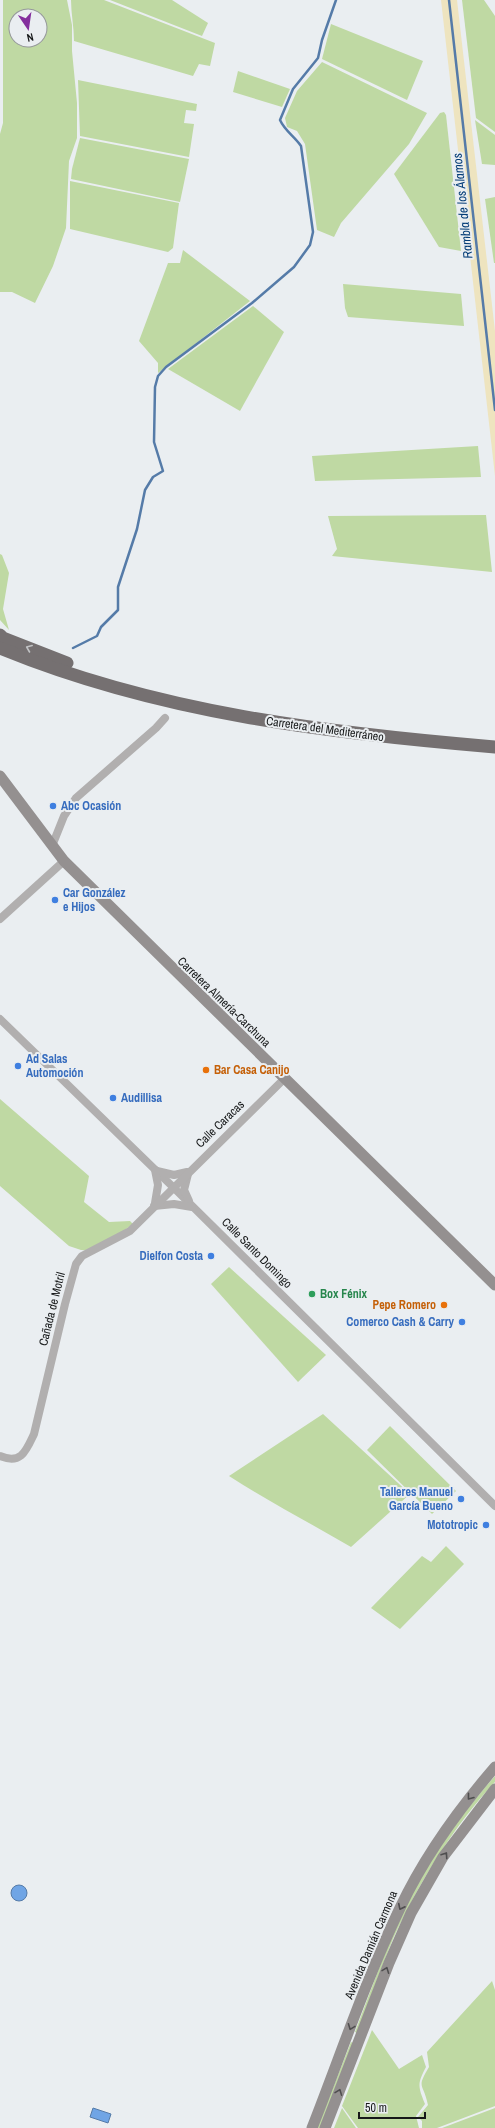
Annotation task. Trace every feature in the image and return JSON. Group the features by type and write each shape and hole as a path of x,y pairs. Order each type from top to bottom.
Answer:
{"highway":[{"name":"Carretera del Mediterráneo","path":"0,635 3,638 157,698"},
{"name":"Carretera del Mediterráneo","path":"0,648 113,689 228,715 293,726 389,738 495,747"}],"main road":[{"name":"Carretera Almería-Carchuna","path":"0,776 64,861 495,1285"},
{"name":"Avenida Damián Carmona","path":"312,2128 379,1954 400,1908 442,1836 495,1767"},
{"name":"Avenida Damián Carmona","path":"325,2128 389,1963 411,1913 443,1857 495,1789"}],"street":[{"path":"52,846 64,816 76,798 156,728 165,718"},
{"path":"0,919 64,861"},
{"name":"Calle Santo Domingo","path":"0,1019 173,1187 495,1506"},
{"name":"Calle Caracas","path":"173,1187 284,1079"},
{"path":"190,1170 174,1175 155,1170 158,1191 154,1206 174,1204 192,1206"},
{"path":"190,1170 185,1180 184,1190 192,1206"},
{"name":"Cañada de Motril","path":"0,1456 8,1459 16,1458 24,1454 34,1434 76,1264 82,1256 130,1231 173,1187"}],"green space":[{"path":"3,0 67,0 72,25 72,51 77,103 77,138 69,161 66,228 53,266 35,303 12,292 0,292 0,134 3,123"},
{"path":"71,0 104,0 215,43 210,66 199,64 193,76 74,41"},
{"path":"110,0 172,0 208,23 202,36"},
{"path":"462,0 484,0 495,16 495,132 476,118"},
{"path":"331,24 423,61 407,100 322,59"},
{"path":"322,62 427,113 409,144 341,223 334,237 317,230 305,144 297,131 287,127 285,118 297,91"},
{"path":"238,71 290,89 282,107 233,92"},
{"path":"78,80 197,104 196,111 186,110 184,123 194,124 189,157 80,136"},
{"path":"444,112 446,115 461,251 439,247 394,174 440,113"},
{"path":"475,120 495,135 495,165 482,164"},
{"path":"80,138 189,159 180,202 71,179"},
{"path":"70,181 179,203 173,248 168,252 70,229"},
{"path":"495,197 495,263 494,263 485,199"},
{"path":"183,250 250,301 158,373 158,363 139,341 168,263 180,263"},
{"path":"343,284 461,294 464,326 348,317 345,308"},
{"path":"253,306 284,332 240,411 168,369"},
{"path":"478,446 481,477 315,481 312,456"},
{"path":"486,515 492,572 332,556 337,549 328,516"},
{"path":"0,554 2,555 9,573 3,609 9,630 0,620"},
{"path":"0,1099 89,1176 84,1202 109,1222 130,1221 133,1224 101,1245 87,1250 80,1250 69,1246 0,1186"},
{"path":"229,1267 326,1355 298,1382 211,1284"},
{"path":"323,1414 410,1494 351,1547 229,1476"},
{"path":"390,1426 456,1491 432,1514 367,1450"},
{"path":"446,1546 464,1564 400,1629 371,1608 422,1556 431,1562"},
{"path":"495,1776 495,1782 451,1836 414,1897 393,1939 357,2033 355,2032 386,1950 412,1895 436,1853 464,1813"},
{"path":"492,1981 495,1990 495,2106 437,2128 422,2128 422,2121 418,2117 428,2105 422,2086 423,2079 429,2067 427,2052"},
{"path":"372,2030 399,2069 422,2055 426,2067 421,2077 420,2089 425,2104 416,2116 419,2128 358,2128 342,2106"},
{"path":"351,2042 353,2043 320,2128 317,2128"},
{"path":"342,2108 356,2128 334,2128"},
{"path":"495,2108 495,2128 442,2128"}],"sand":[{"path":"441,0 457,0 495,331 495,476"}],"water":[{"path":"19,1885 26,1890 27,1893 22,1900 19,1901 12,1896 11,1893 16,1886"},
{"path":"93,2108 111,2114 108,2123 90,2117"}],"waterway":[{"path":"73,648 97,636 101,627 118,610 118,587 137,529 145,490 153,477 163,471 154,442 155,387 158,376 166,367 252,303 294,267 310,245 313,232 301,146 284,127 280,120 293,89 318,58 322,40 336,0"},
{"name":"Rambla de los Álamos","path":"449,0 495,410"}],"place":[{"name":"Abc Ocasión","path":"53,806"},
{"name":"Car González e Hijos","path":"55,900"},
{"name":"Ad Salas Automoción","path":"18,1066"},
{"name":"Bar Casa Canijo","path":"206,1070"},
{"name":"Audillisa","path":"113,1098"},
{"name":"Dielfon Costa","path":"211,1256"},
{"name":"Box Fénix","path":"312,1294"},
{"name":"Pepe Romero","path":"444,1305"},
{"name":"Comerco Cash & Carry","path":"462,1322"},
{"name":"Talleres Manuel García Bueno","path":"461,1499"},
{"name":"Mototropic","path":"486,1525"}]}
